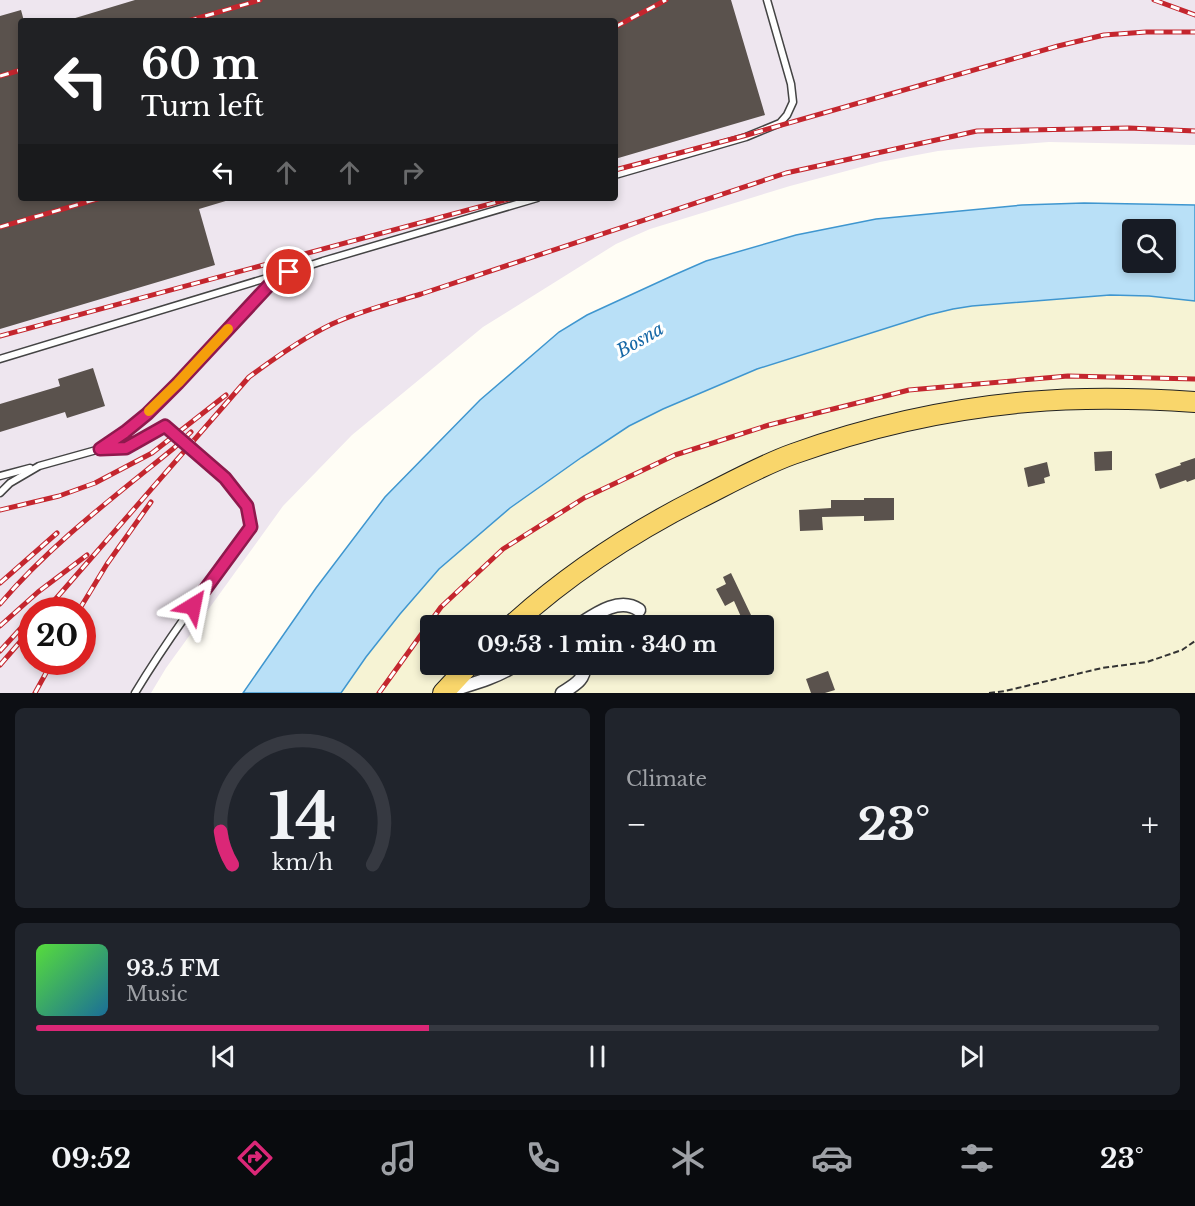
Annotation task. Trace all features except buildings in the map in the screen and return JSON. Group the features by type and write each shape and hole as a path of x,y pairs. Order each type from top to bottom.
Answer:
{"main road":[{"path":"523,615 596,558 664,516 791,455 863,432 952,411 1017,403 1094,398 1195,402"},
{"path":"448,688 460,675"}],"street":[{"path":"594,615 612,606 634,606 639,610"},
{"path":"448,688 459,688 497,675"},
{"path":"562,693 581,680 584,675"}],"lane":[{"path":"618,174 746,137 780,123 787,115 793,102 791,84 767,0"},
{"path":"0,359 527,201"},
{"path":"100,449 147,414 271,283 289,272"},
{"path":"0,476 100,449 126,448 165,426 225,478 247,506 251,527 161,652 135,693"},
{"path":"0,493 10,483 39,466"}],"path":[{"path":"989,693 1101,668 1147,662 1182,650 1195,640"}],"shaded area":[{"path":"0,0 1195,0 1195,145 1049,142 938,151 880,162 790,186 650,229 616,244 483,327 352,435 283,506 166,668 151,693 0,693"},
{"path":"1110,295 1195,301 1195,693 341,693 366,657 439,569 510,508 629,426 757,369 953,309"}],"water":[{"name":"Bosna","path":"1084,203 1195,205 1195,301 1110,295 972,306 928,315 757,369 629,426 510,508 439,569 366,657 341,693 243,693 316,588 385,497 480,400 559,332 587,315 706,261 796,235 876,219 1022,205"}],"railway":[{"path":"198,18 260,0"},
{"path":"618,25 666,0"},
{"path":"1154,0 1195,15"},
{"path":"618,169 1104,35 1195,32"},
{"path":"0,76 18,71"},
{"path":"57,597 249,377 321,329 343,319 786,173 977,131 1129,128 1195,131"},
{"path":"0,227 91,201"},
{"path":"0,336 501,201"},
{"path":"379,693 441,607 503,549 584,498 675,455 769,425 909,390 1068,376 1195,379"},
{"path":"0,510 59,496 95,483 152,453 226,395"},
{"path":"0,604 62,541 191,432"},
{"path":"87,597 107,564 151,502"},
{"path":"0,583 57,533"},
{"path":"0,626 38,592 87,555"},
{"path":"0,651 18,631"},
{"path":"0,665 18,644"},
{"path":"35,693 45,675"}],"slow traffic":[{"path":"149,411 228,329"}],"route":[{"path":"193,606 251,527 247,506 225,478 165,426 126,448 100,449 147,414 271,283 289,272"}]}
